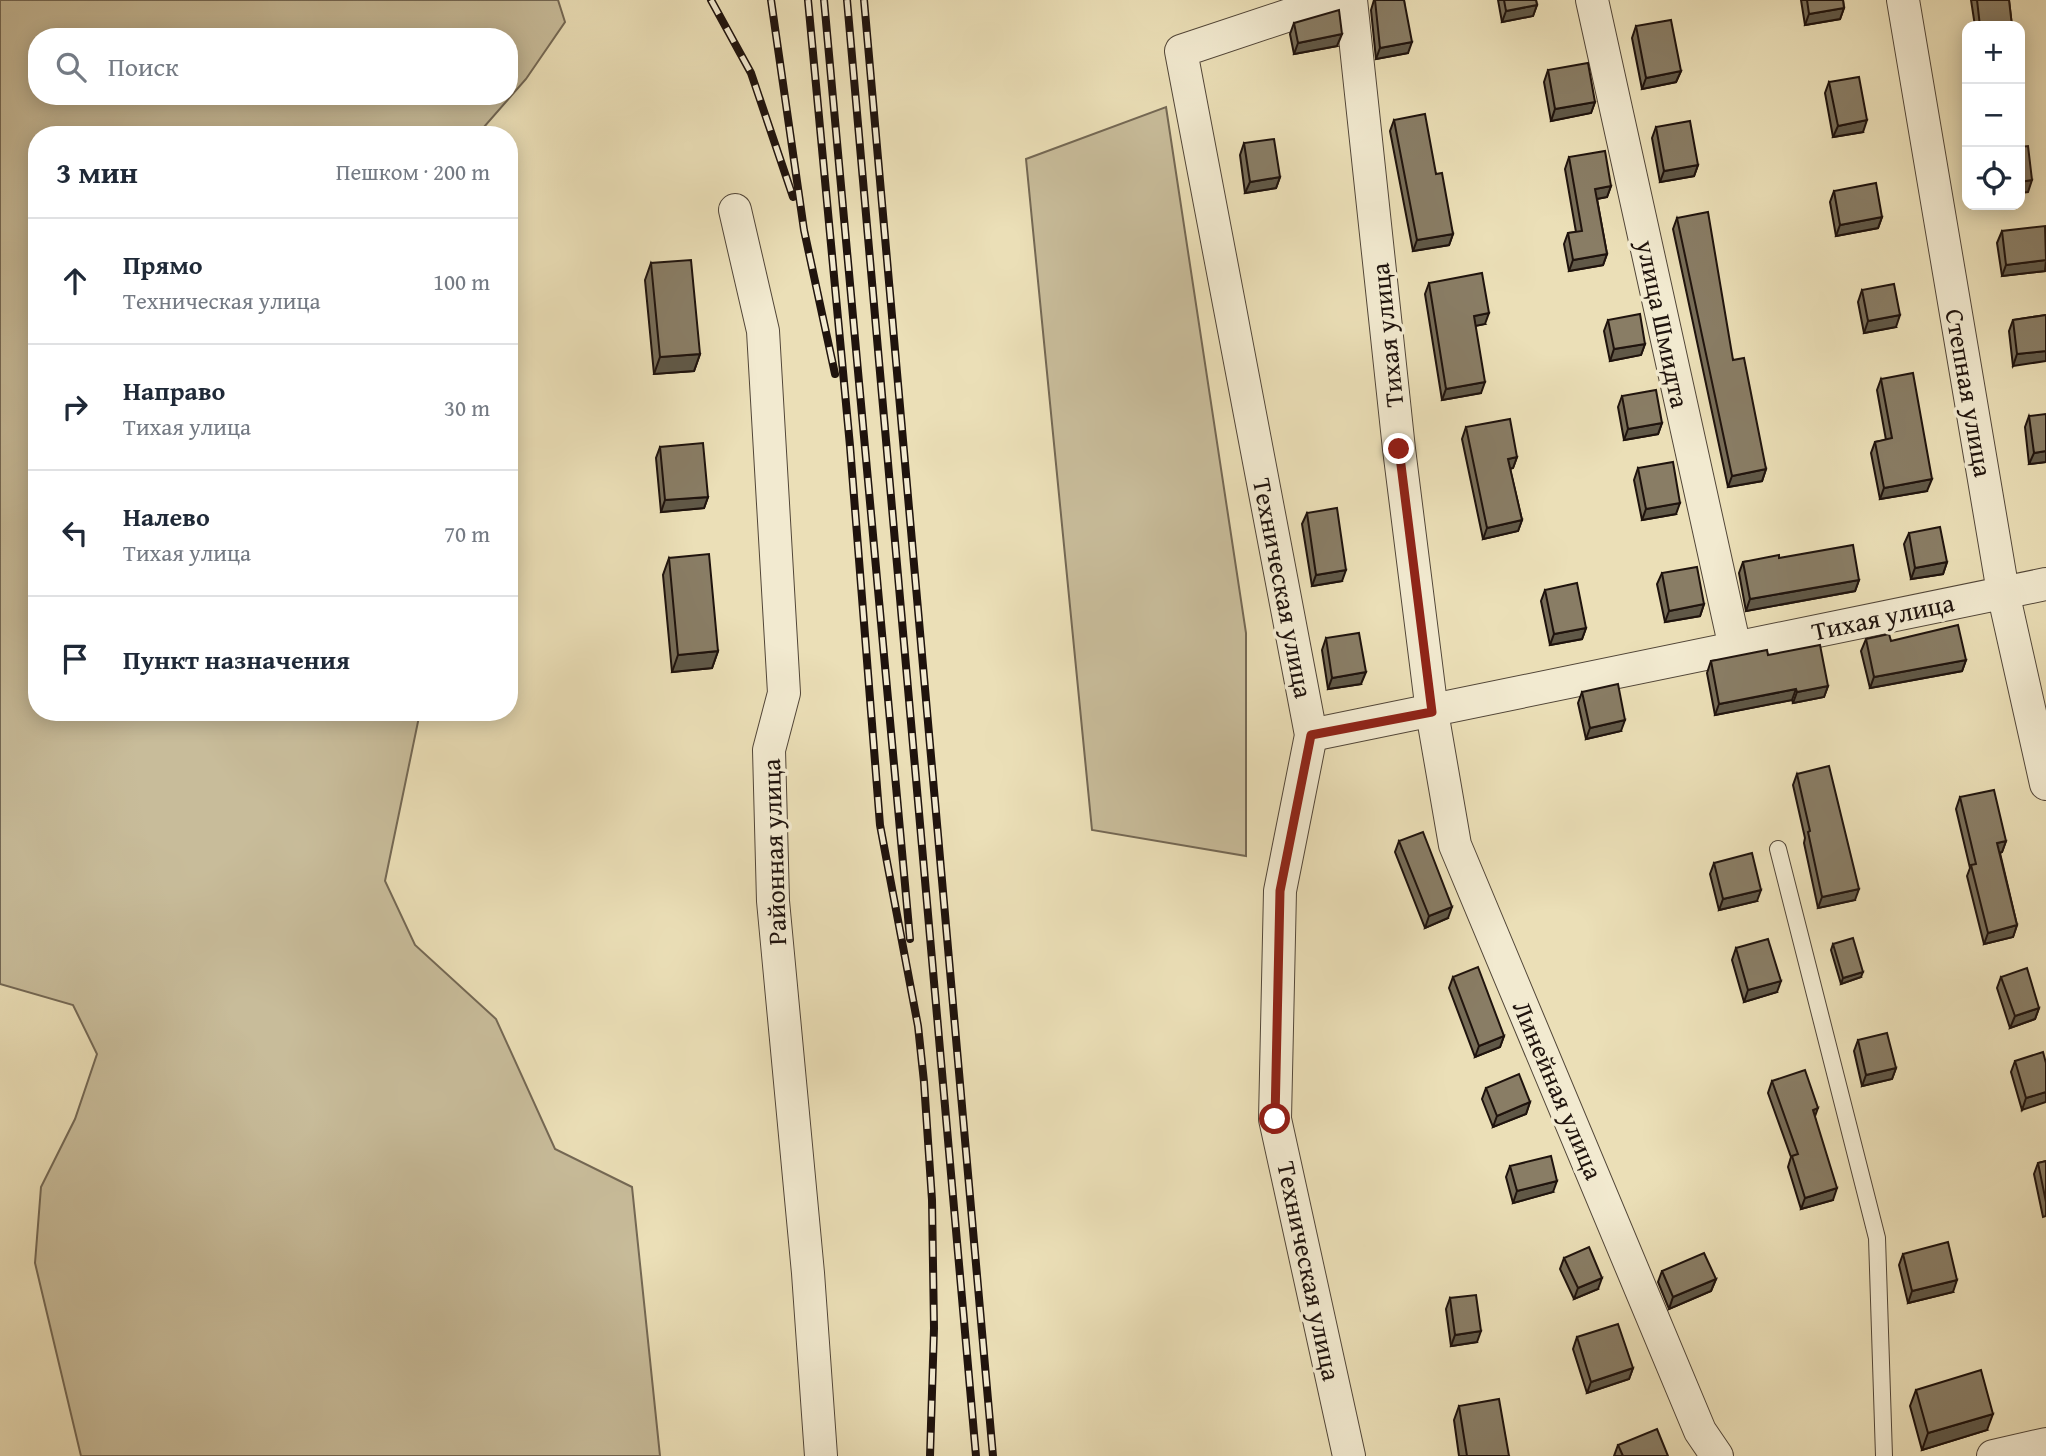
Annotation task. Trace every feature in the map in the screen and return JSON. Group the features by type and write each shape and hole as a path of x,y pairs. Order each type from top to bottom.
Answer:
{"street":[{"name":"Техническая улица","path":"1334,0 1181,51 1311,735 1280,891 1275,1119 1349,1456"},
{"name":"Тихая улица","path":"1351,0 1399,449 1432,712"},
{"name":"улица Шмидта","path":"1592,0 1735,648"},
{"name":"Степная улица","path":"1903,0 2003,592 2046,784"},
{"name":"Районная улица","path":"735,209 763,331 784,693 769,750 773,901 808,1273 821,1456"},
{"name":"Тихая улица","path":"1311,735 2046,584"},
{"name":"Линейная улица","path":"1432,712 1455,845 1700,1431 1717,1456"},
{"path":"1993,1456 2046,1444"}],"lane":[{"path":"1778,849 1877,1238 1884,1456"}],"shaded area":[{"path":"0,0 558,0 565,22 518,88 518,28 28,28 28,105 503,105 485,126 28,126 28,721 418,721 385,881 415,945 496,1019 555,1149 632,1187 660,1456 81,1456 35,1263 41,1187 75,1119 97,1054 73,1005 0,984"},
{"path":"1166,107 1246,633 1246,856 1092,830 1026,159"}],"building":[{"path":"1375,0 1404,0 1412,42 1380,48"},
{"path":"1504,0 1536,0 1537,5 1506,11"},
{"path":"1807,0 1843,0 1844,8 1809,14"},
{"path":"1977,0 2009,0 2011,21 1979,21"},
{"path":"1339,10 1342,34 1298,43 1294,23"},
{"path":"1671,20 1681,71 1646,78 1636,26"},
{"path":"1588,63 1595,102 1555,109 1548,70"},
{"path":"1859,77 1867,120 1838,126 1829,82"},
{"path":"1425,114 1436,174 1442,173 1453,234 1417,240 1394,120"},
{"path":"1690,121 1698,165 1664,171 1656,127"},
{"path":"1274,139 1280,177 1250,182 1244,143"},
{"path":"2028,146 2032,180 2025,181 2025,147"},
{"path":"1605,151 1611,186 1595,189 1607,254 1573,260 1568,233 1582,231 1569,157"},
{"path":"1876,183 1882,217 1840,225 1834,191"},
{"path":"1708,212 1733,360 1744,358 1766,469 1732,476 1677,218"},
{"path":"2045,226 2046,260 2006,265 2002,231"},
{"path":"691,260 700,354 660,357 651,263"},
{"path":"1482,273 1489,313 1474,316 1485,382 1446,389 1429,283"},
{"path":"1894,284 1900,315 1868,321 1862,290"},
{"path":"1640,314 1645,344 1614,349 1608,320"},
{"path":"2046,315 2046,351 2017,354 2013,320"},
{"path":"1913,373 1932,479 1884,488 1875,442 1892,438 1881,379"},
{"path":"1656,390 1662,423 1628,429 1622,396"},
{"path":"2046,414 2046,451 2034,453 2029,416"},
{"path":"1510,419 1517,457 1508,459 1522,520 1487,528 1466,427"},
{"path":"703,443 708,497 665,500 660,447"},
{"path":"1673,462 1680,503 1646,509 1638,468"},
{"path":"1337,508 1346,570 1316,575 1307,513"},
{"path":"1940,527 1947,562 1915,568 1909,533"},
{"path":"1853,545 1859,580 1750,599 1743,562"},
{"path":"709,554 718,651 678,655 669,558"},
{"path":"1697,567 1704,604 1669,611 1662,573"},
{"path":"1577,583 1586,628 1554,634 1545,590"},
{"path":"1958,625 1966,660 1874,677 1866,639 1889,634 1891,641"},
{"path":"1359,633 1366,672 1332,678 1326,638"},
{"path":"1820,645 1828,686 1797,692 1796,689 1719,704 1711,661 1767,650 1768,655"},
{"path":"1618,684 1625,720 1590,728 1582,692"},
{"path":"1829,766 1859,889 1822,897 1797,774"},
{"path":"1994,790 2006,841 1997,843 2017,925 1988,933 1971,865 1976,864 1960,797"},
{"path":"1423,832 1452,907 1429,916 1399,841"},
{"path":"1752,853 1761,890 1723,899 1714,863"},
{"path":"1853,938 1863,972 1843,978 1833,944"},
{"path":"1768,939 1781,981 1748,990 1736,948"},
{"path":"1478,967 1504,1036 1479,1046 1453,977"},
{"path":"2027,968 2039,1008 2015,1016 2001,977"},
{"path":"1887,1033 1896,1068 1866,1075 1858,1040"},
{"path":"2043,1052 2046,1063 2046,1092 2026,1098 2015,1061"},
{"path":"1805,1070 1818,1108 1813,1110 1837,1188 1805,1198 1792,1156 1798,1154 1772,1081"},
{"path":"1519,1074 1530,1102 1497,1116 1486,1088"},
{"path":"1551,1156 1557,1181 1517,1191 1510,1166"},
{"path":"2046,1161 2046,1202 2038,1163"},
{"path":"1948,1242 1957,1280 1912,1291 1903,1254"},
{"path":"1589,1247 1602,1278 1578,1288 1564,1258"},
{"path":"1704,1253 1716,1279 1673,1297 1662,1271"},
{"path":"1476,1295 1481,1331 1455,1335 1450,1298"},
{"path":"1618,1324 1633,1368 1591,1382 1577,1337"},
{"path":"1981,1370 1993,1414 1928,1433 1916,1390"},
{"path":"1499,1399 1509,1456 1467,1456 1459,1406"},
{"path":"1657,1429 1668,1456 1623,1456 1618,1445"}],"railway":[{"path":"711,0 751,73 793,197"},
{"path":"771,0 804,230 835,374"},
{"path":"808,0 850,446 880,825 918,1026 924,1082 932,1200 934,1328 930,1456"},
{"path":"824,0 910,939"},
{"path":"847,0 976,1456"},
{"path":"864,0 993,1456"}],"route":[{"path":"1275,1119 1280,891 1311,735 1432,712 1399,449"}]}
